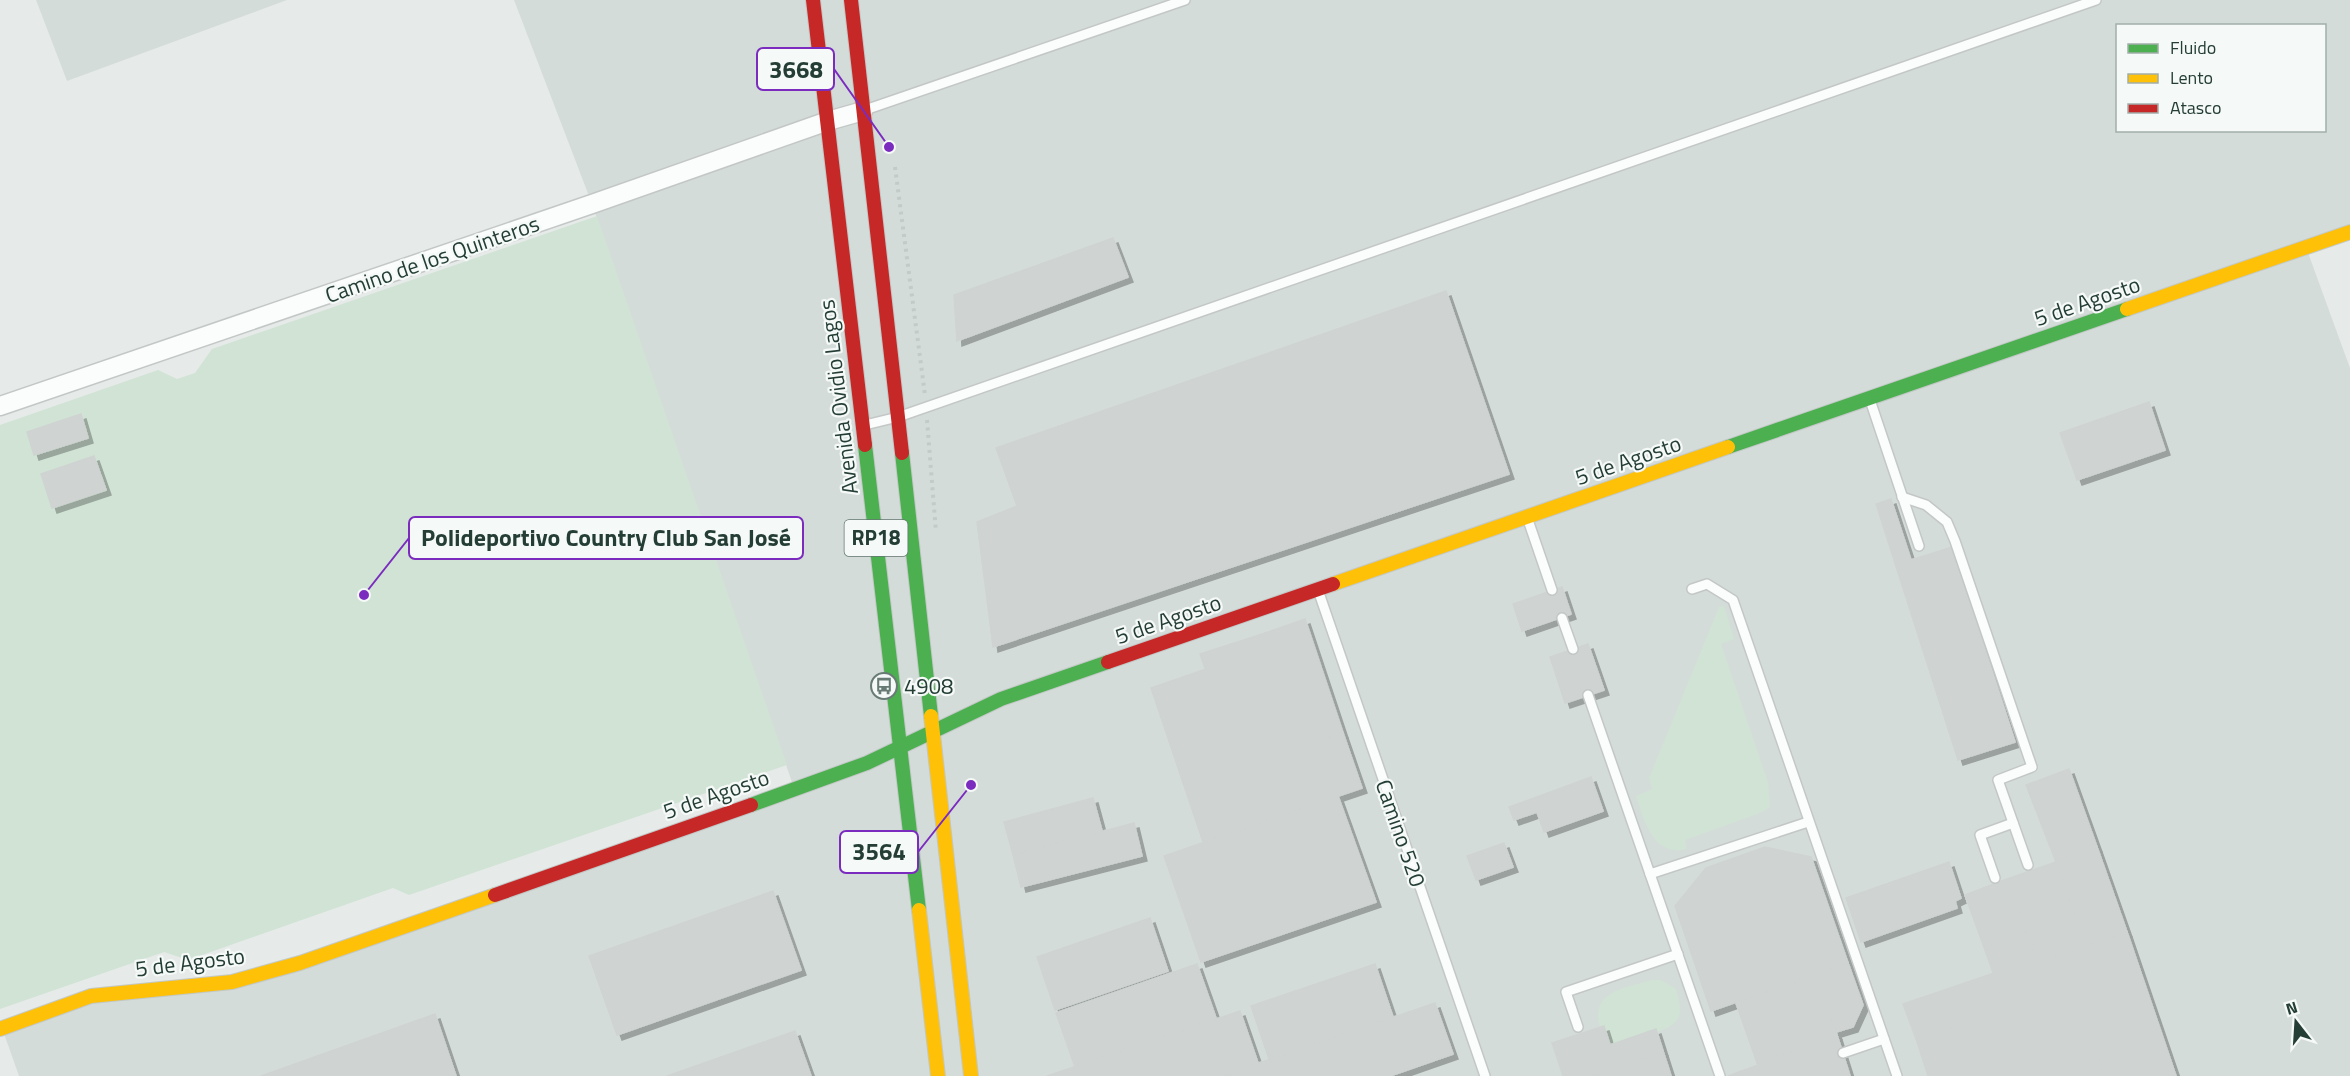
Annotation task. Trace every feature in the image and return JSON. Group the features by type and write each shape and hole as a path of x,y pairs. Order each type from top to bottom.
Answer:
{"street":[{"name":"Avenida Ovidio Lagos","path":"813,0 938,1076"},
{"name":"RP18","path":"851,0 971,1076"},
{"name":"Camino de los Quinteros","path":"0,406 828,121 863,111"},
{"name":"5 de Agosto","path":"0,1029 91,996 232,982 300,963 847,771 901,750 932,732 1002,699 2350,232"}],"lane":[{"path":"863,111 1185,0"},
{"path":"863,426 898,417 2096,0"},
{"path":"1869,399 1919,546"},
{"path":"1902,497 1926,505 1947,522 2002,677 2032,767 1998,780 2028,865"},
{"path":"1527,517 1552,590"},
{"path":"1692,589 1707,584 1733,600 1897,1076"},
{"name":"Camino 520","path":"1318,590 1485,1076"},
{"path":"1562,618 1573,649"},
{"path":"1588,695 1720,1076"},
{"path":"1650,874 1808,822"},
{"path":"1995,878 1980,835 2013,823"},
{"path":"1578,1027 1566,992 1678,954"},
{"path":"1843,1053 1884,1039"}],"shaded area":[{"path":"36,0 287,0 67,81"},
{"path":"514,0 2350,0 2350,232 2306,247 2350,368 2350,1076 19,1076 2,1028 91,996 232,982 794,788 592,204"}],"green space":[{"path":"597,216 787,765 409,895 393,888 188,960 164,952 0,1009 0,425 158,370 177,379 195,373 212,349"},
{"path":"1724,606 1734,639 1721,644 1768,782 1770,807 1760,813 1685,840 1687,849 1675,850 1666,848 1652,835 1636,796 1652,789 1649,778 1719,607"},
{"path":"1652,980 1661,980 1676,989 1680,1005 1679,1017 1666,1029 1657,1032 1655,1029 1610,1045 1604,1026 1600,1027 1598,1015 1605,998 1621,989"}],"building":[{"path":"1113,238 1128,277 957,341 954,295"},
{"path":"1446,291 1509,474 993,647 977,522 1017,506 996,448"},
{"path":"2149,402 2165,450 2077,480 2060,433"},
{"path":"81,414 88,438 34,455 27,432"},
{"path":"94,456 106,490 52,508 41,474"},
{"path":"1891,499 1911,560 1952,547 2015,742 1958,760 1876,504"},
{"path":"1562,587 1571,614 1522,631 1513,604"},
{"path":"1305,619 1343,733 1291,751 1253,637"},
{"path":"1253,637 1291,751 1239,768 1200,654"},
{"path":"1588,644 1604,690 1565,703 1550,657"},
{"path":"1206,669 1239,768 1343,733 1362,788 1203,842 1151,688"},
{"path":"2069,769 2097,847 2056,862 2026,785"},
{"path":"1591,777 1603,811 1544,832 1537,812 1514,820 1509,807"},
{"path":"1338,796 1376,902 1201,962 1164,856"},
{"path":"1093,798 1102,831 1013,855 1004,822"},
{"path":"1134,823 1142,856 1021,887 1013,855"},
{"path":"1504,843 1513,867 1476,880 1467,856"},
{"path":"1765,847 1811,857 1848,963 1711,1011 1675,906 1706,868"},
{"path":"2097,847 2127,932 2086,946 2056,862"},
{"path":"1949,862 1961,898 1955,901 1957,908 1861,942 1846,898"},
{"path":"2056,862 2086,946 2038,963 2007,879"},
{"path":"2007,879 2038,963 1995,978 1965,895"},
{"path":"773,891 801,970 617,1035 589,956"},
{"path":"1150,918 1168,971 1055,1010 1037,957"},
{"path":"2127,932 2176,1076 2104,1076 2062,955"},
{"path":"2062,955 2104,1076 2029,1076 2000,993 1995,978"},
{"path":"1848,963 1863,1005 1853,1027 1836,1032 1815,975"},
{"path":"1197,964 1216,1018 1075,1067 1056,1013"},
{"path":"1375,964 1393,1017 1269,1059 1251,1006"},
{"path":"1994,973 2000,993 1964,1005 1969,1021 1916,1039 1903,1004"},
{"path":"1815,975 1837,1035 1757,1063 1736,1003"},
{"path":"2000,993 2029,1076 1988,1076 1964,1005"},
{"path":"1435,1003 1453,1054 1390,1076 1221,1076"},
{"path":"1240,1011 1258,1063 1221,1076 1047,1076"},
{"path":"435,1014 456,1076 261,1076"},
{"path":"1969,1021 1988,1076 1928,1076 1916,1039"},
{"path":"1604,1026 1610,1045 1656,1029 1663,1051 1591,1076 1563,1076 1552,1043"},
{"path":"795,1031 811,1076 667,1076"},
{"path":"1837,1035 1850,1076 1728,1076 1758,1065 1757,1063"},
{"path":"1663,1051 1671,1076 1591,1076"}],"traffic: fast":[{"path":"1728,447 2127,309"},
{"path":"865,445 919,910"},
{"path":"902,453 931,716"},
{"path":"751,805 867,763 1001,699 1108,662"}],"traffic: slow":[{"path":"2127,309 2350,232"},
{"path":"1333,584 1728,447"},
{"path":"931,716 971,1076"},
{"path":"0,1029 91,996 232,982 300,963 495,895"},
{"path":"919,910 938,1076"}],"traffic: jam":[{"path":"813,0 865,445"},
{"path":"851,0 902,453"},
{"path":"1108,662 1333,584"},
{"path":"495,895 751,805"}],"place":[{"name":"3668","path":"889,147"},
{"name":"Polideportivo Country Club San José","path":"364,595"},
{"name":"4908","path":"884,686"},
{"name":"3564","path":"971,785"}]}
